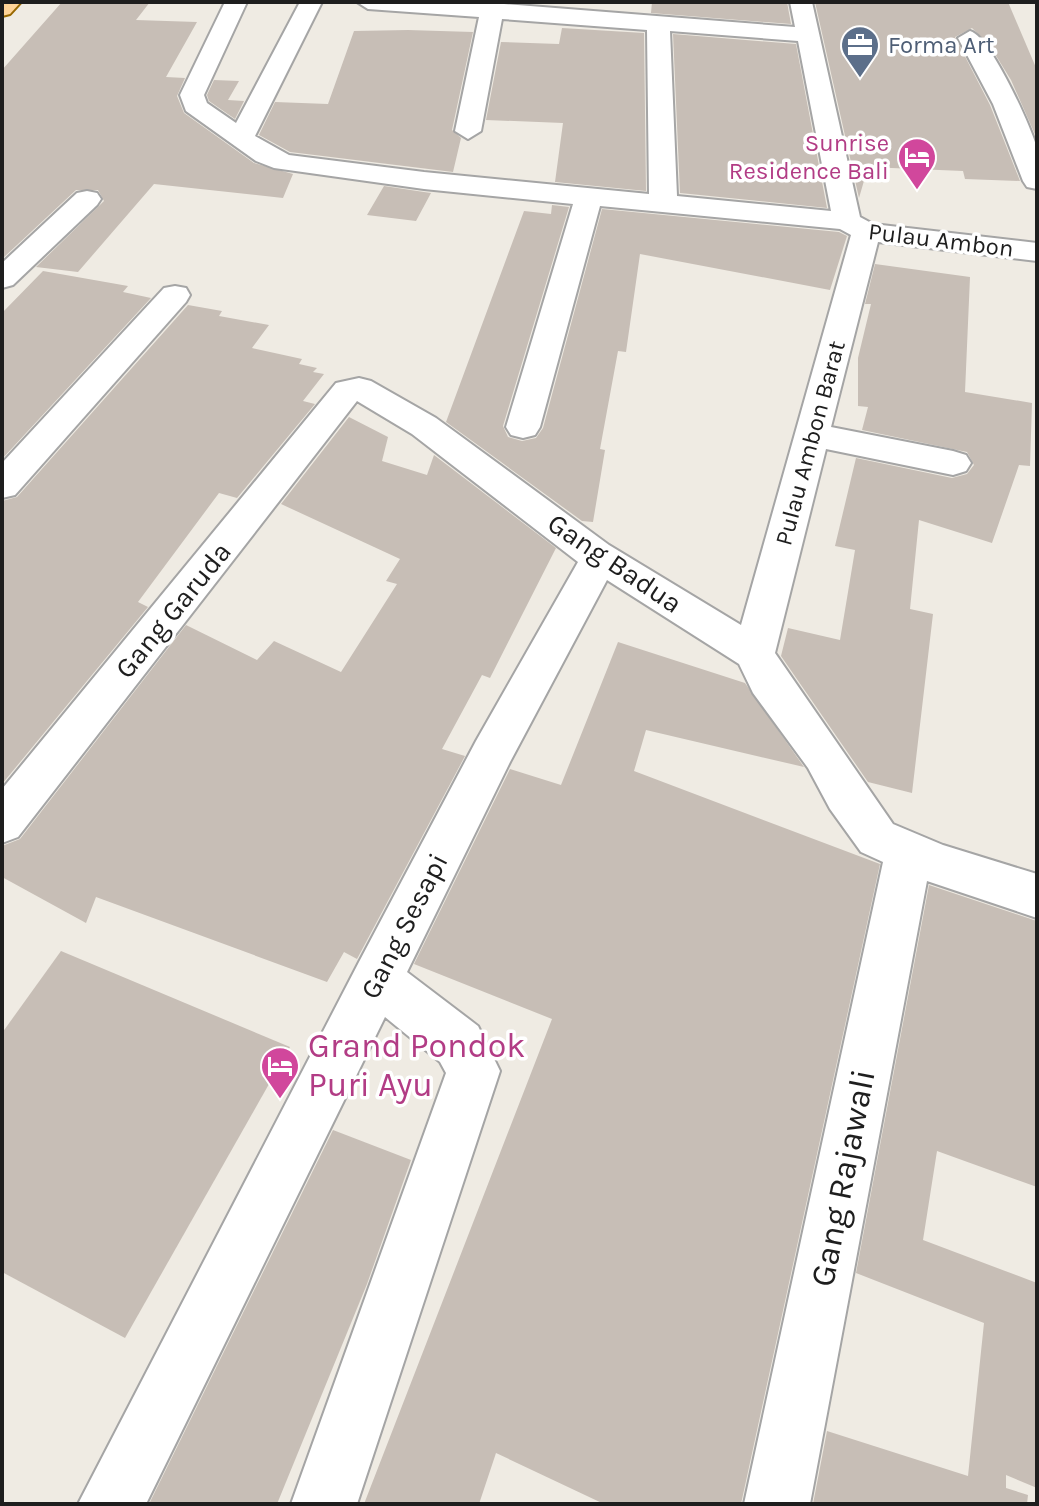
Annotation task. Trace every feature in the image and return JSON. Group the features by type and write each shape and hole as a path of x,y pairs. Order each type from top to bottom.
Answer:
{"main road":[{"path":"2,9 10,2"}],"street":[{"path":"236,2 192,95 200,112 265,155 284,162 481,188 663,201 856,227"},
{"path":"242,137 311,2"},
{"path":"368,2 492,10 607,10 658,24 810,35"},
{"name":"Pulau Ambon","path":"801,2 856,227 1037,252"},
{"path":"468,131 492,10"},
{"path":"658,24 663,201"},
{"path":"970,38 1006,104 1037,181"},
{"path":"523,427 589,197"},
{"path":"2,279 87,199"},
{"name":"Pulau Ambon Barat","path":"754,653 813,435 856,227"},
{"path":"2,486 175,295"},
{"name":"Gang Badua","path":"343,397 354,388 365,389 480,466 595,555 754,653"},
{"name":"Gang Garuda","path":"2,823 343,397"},
{"path":"813,435 953,463"},
{"name":"Gang Sesapi","path":"111,1504 492,754 595,566"},
{"path":"754,653 768,681 824,755 846,796 877,838 1037,896"},
{"name":"Gang Rajawali","path":"777,1504 909,852"},
{"path":"324,1504 473,1071 459,1044 377,979"}],"building":[{"path":"62,2 150,2 136,20 197,22 166,77 185,78 177,96 184,113 254,163 293,174 283,198 154,184 78,272 36,267 104,201 98,190 76,190 2,259 2,70"},
{"path":"652,2 787,2 791,24 651,13"},
{"path":"815,2 1008,2 1037,70 1037,139 1011,80 990,46 972,28 955,37 990,105 1020,181 965,179 963,171 868,167 859,198"},
{"path":"562,28 644,33 646,191 555,182 563,123 486,120 501,42 559,44"},
{"path":"354,31 473,32 452,130 461,138 453,172 290,152 259,135 275,102 328,104"},
{"path":"673,34 796,44 827,208 680,193"},
{"path":"214,80 239,81 228,100 244,101 235,119 209,101 207,95"},
{"path":"384,186 431,193 416,221 367,215"},
{"path":"552,205 569,207 503,426 508,437 522,441 536,438 543,428 602,209 839,232 847,236 830,290 640,254 626,352 618,351 600,449 605,450 593,522 582,521 446,422 524,211 551,214"},
{"path":"875,264 970,277 965,392 1032,403 1030,466 1019,465 992,543 919,520 910,609 933,614 912,793 868,782 781,656 788,628 840,640 855,550 835,546 856,458 952,478 967,474 974,465 967,452 862,430 868,407 858,406 858,358 871,304 865,304"},
{"path":"43,271 128,286 123,292 151,298 2,459 2,313"},
{"path":"188,305 222,311 219,316 269,325 252,348 302,359 299,364 317,368 313,372 324,374 303,401 315,404 237,498 219,493 138,602 148,607 2,784 2,501 17,497"},
{"path":"349,417 388,437 382,461 427,475 434,455 556,548 490,678 482,675 442,749 465,756 357,959 344,952 327,982 96,897 86,923 2,877 2,846 20,839 186,625 257,660 274,641 341,672 397,584 386,581 400,559 281,504"},
{"path":"618,642 745,683 804,767 646,730 634,771 880,864 741,1504 604,1504 496,1453 479,1504 364,1504 552,1019 414,964 510,769 561,785"},
{"path":"929,885 1037,921 1037,1187 937,1151 923,1240 1037,1283 1037,1488 1006,1475 1006,1488 1028,1495 1027,1504 813,1504 827,1431 968,1476 984,1323 856,1273"},
{"name":"Grand Pondok Puri Ayu","path":"61,951 290,1047 125,1338 2,1272 2,1033"},
{"path":"333,1130 411,1160 367,1284 277,1504 149,1504"}],"place":[{"name":"Forma Art","path":"860,79"},
{"name":"Sunrise Residence Bali","path":"917,191"},
{"name":"Grand Pondok Puri Ayu","path":"280,1100"}]}
